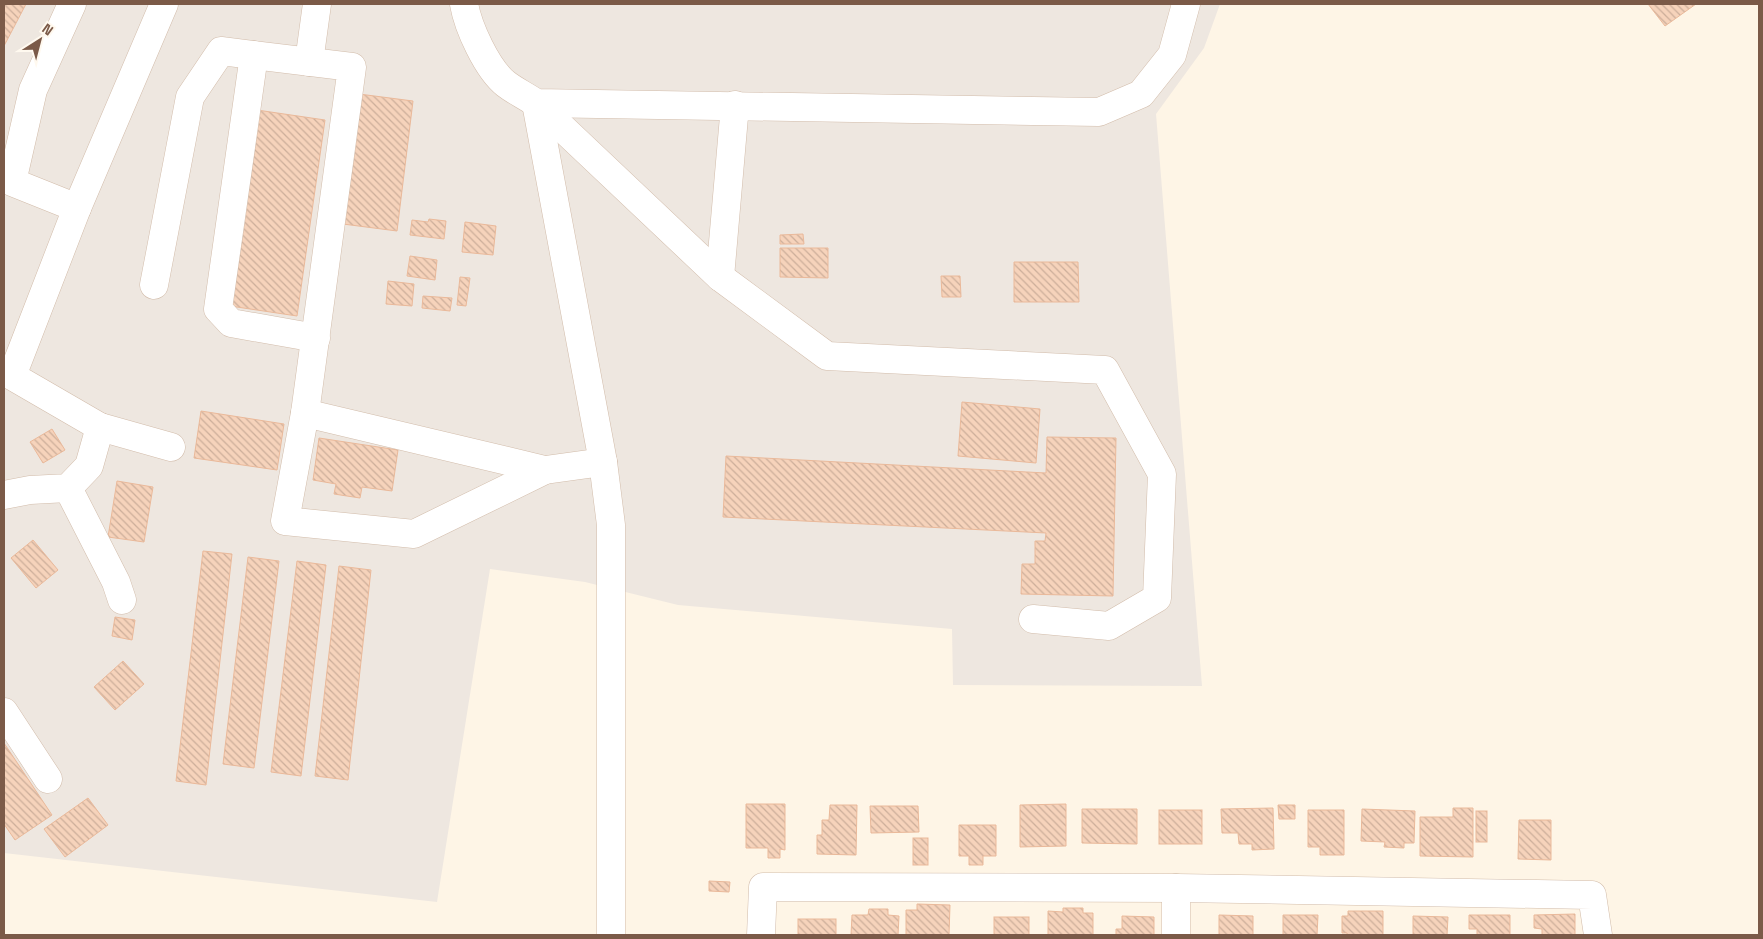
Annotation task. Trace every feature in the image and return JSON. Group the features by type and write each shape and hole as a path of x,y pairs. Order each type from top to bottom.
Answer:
{"street":[{"path":"72,4 33,90 8,192 77,208"},
{"path":"164,4 77,208 8,385 100,427 170,446"},
{"path":"309,62 316,4"},
{"path":"464,4 466,17 485,59 504,82 536,103 720,277 827,356 1106,370 1162,474 1157,598 1109,626 1033,619"},
{"path":"536,103 1099,112 1142,94 1172,55 1186,4"},
{"path":"154,285 190,97 221,51 352,67 305,414 285,521 414,534 545,470 603,462"},
{"path":"254,55 218,309 231,323 316,338"},
{"path":"536,103 603,462 611,525 612,935"},
{"path":"720,277 735,105"},
{"path":"305,414 545,470"},
{"path":"4,495 30,490 68,488 89,466 100,427"},
{"path":"68,488 116,582 122,600"},
{"path":"4,712 48,779"},
{"path":"762,935 762,887 1176,888 1592,895 1598,935"},
{"path":"1176,888 1176,935"}],"shaded area":[{"path":"4,4 1220,4 1204,48 1156,114 1202,686 953,685 952,629 678,605 585,582 490,569 437,902 4,853"}],"building":[{"path":"4,4 26,4 4,46"},
{"path":"1648,4 1696,4 1665,26"},
{"path":"359,94 413,101 397,231 343,224"},
{"path":"257,110 325,120 297,316 230,306"},
{"path":"429,219 446,221 444,239 410,235 412,220 428,222"},
{"path":"465,222 496,226 493,255 462,252"},
{"path":"803,234 804,244 780,244 780,235"},
{"path":"780,248 828,248 828,278 780,277"},
{"path":"410,256 437,260 435,280 407,276"},
{"path":"1014,262 1078,262 1079,302 1014,302"},
{"path":"941,276 960,276 961,297 942,297"},
{"path":"460,277 470,278 466,306 457,305"},
{"path":"388,281 414,284 412,306 386,304"},
{"path":"423,296 452,298 450,311 422,308"},
{"path":"962,402 1040,409 1036,463 958,456"},
{"path":"201,411 284,424 277,470 194,458"},
{"path":"52,429 65,450 43,463 30,442"},
{"path":"1047,437 1116,438 1113,596 1021,594 1022,564 1035,564 1035,541 1045,541 1046,533 723,517 726,456 1046,473"},
{"path":"319,438 398,450 392,491 362,487 360,498 334,494 336,484 313,480"},
{"path":"117,481 153,487 144,542 108,537"},
{"path":"33,540 58,570 36,588 11,558"},
{"path":"203,551 232,554 206,785 176,781"},
{"path":"248,557 279,561 254,768 223,764"},
{"path":"297,561 326,565 301,776 271,772"},
{"path":"339,566 371,570 348,780 315,776"},
{"path":"115,617 135,620 132,640 112,636"},
{"path":"123,661 144,684 115,710 94,687"},
{"path":"4,743 52,815 15,840 4,824"},
{"path":"88,798 108,825 65,857 44,829"},
{"path":"746,804 785,804 785,850 780,849 780,858 768,858 768,848 746,848"},
{"path":"1066,804 1066,846 1020,847 1020,805"},
{"path":"830,805 857,805 856,855 817,854 817,835 822,835 822,820 829,820"},
{"path":"1278,805 1295,805 1295,819 1279,819"},
{"path":"870,806 918,806 919,832 871,833"},
{"path":"1273,808 1274,849 1252,850 1252,844 1239,844 1238,833 1222,833 1221,809"},
{"path":"1453,808 1473,808 1473,857 1420,856 1420,817 1453,817"},
{"path":"1082,809 1137,809 1137,844 1082,843"},
{"path":"1362,809 1415,811 1414,843 1404,843 1404,848 1384,847 1385,842 1361,841"},
{"path":"1159,810 1202,810 1202,844 1159,844"},
{"path":"1308,810 1344,810 1344,855 1320,855 1320,847 1308,847"},
{"path":"1476,811 1487,811 1487,842 1476,842"},
{"path":"1519,820 1551,820 1551,860 1518,859"},
{"path":"959,825 996,825 996,856 983,856 983,865 969,865 969,856 959,856"},
{"path":"913,838 928,838 928,865 913,865"},
{"path":"709,881 730,882 729,892 709,891"},
{"path":"917,904 950,905 949,935 906,935 906,910 917,910"},
{"path":"1063,908 1083,908 1083,913 1093,913 1093,935 1048,935 1048,911 1063,912"},
{"path":"869,909 888,909 888,915 899,916 898,935 851,935 852,915 868,915"},
{"path":"1348,911 1383,911 1383,935 1347,935 1347,933 1342,933 1342,916 1348,916"},
{"path":"1575,914 1575,935 1542,935 1542,929 1534,928 1534,915"},
{"path":"1219,915 1253,916 1253,935 1219,935"},
{"path":"1283,915 1318,915 1317,935 1283,935"},
{"path":"1469,915 1510,915 1510,935 1477,935 1477,929 1469,929"},
{"path":"1122,916 1154,917 1154,935 1116,935 1116,929 1122,929"},
{"path":"1413,916 1448,917 1447,935 1413,935"},
{"path":"994,917 1029,917 1029,935 994,935"},
{"path":"798,919 836,919 836,935 798,935"}]}
